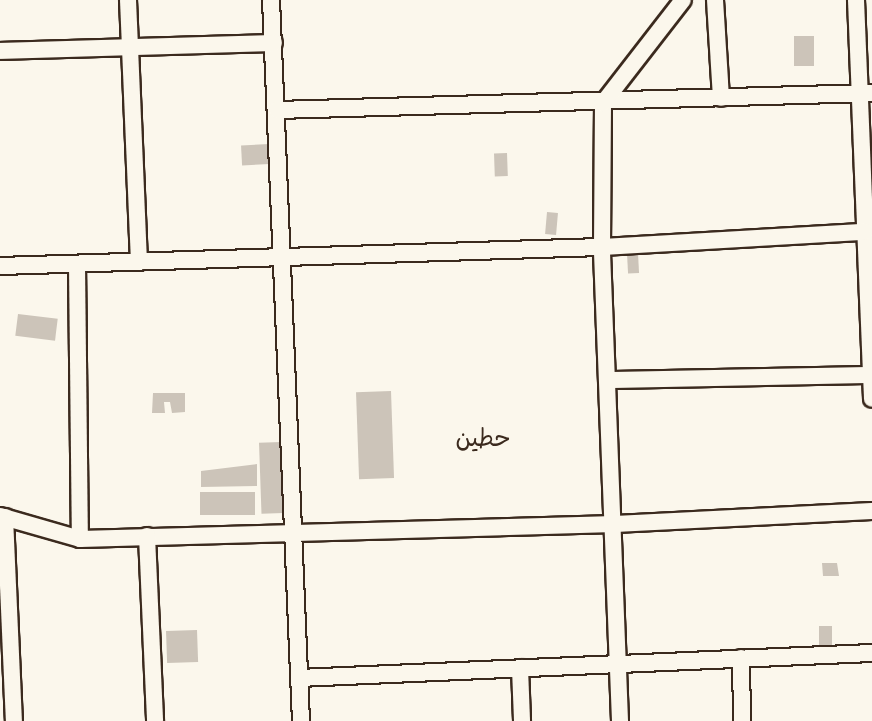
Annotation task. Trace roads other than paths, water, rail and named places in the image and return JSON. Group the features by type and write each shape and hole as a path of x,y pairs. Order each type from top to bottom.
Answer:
{"street":[{"path":"128,0 139,262"},
{"path":"271,0 284,258 301,721"},
{"path":"620,721 615,524 602,247 603,103 683,0"},
{"path":"715,0 721,98"},
{"path":"856,0 866,93 866,232 872,399"},
{"path":"0,51 274,44"},
{"path":"277,110 603,103 866,93"},
{"path":"0,266 602,247 866,232"},
{"path":"77,264 80,539"},
{"path":"608,380 872,375"},
{"path":"14,721 3,516 80,539 294,530 615,524 872,511"},
{"path":"147,536 155,721"},
{"path":"299,678 872,653"},
{"path":"741,658 742,721"},
{"path":"520,668 522,721"}],"district":[{"name":"حطين","path":"483,438"}]}
